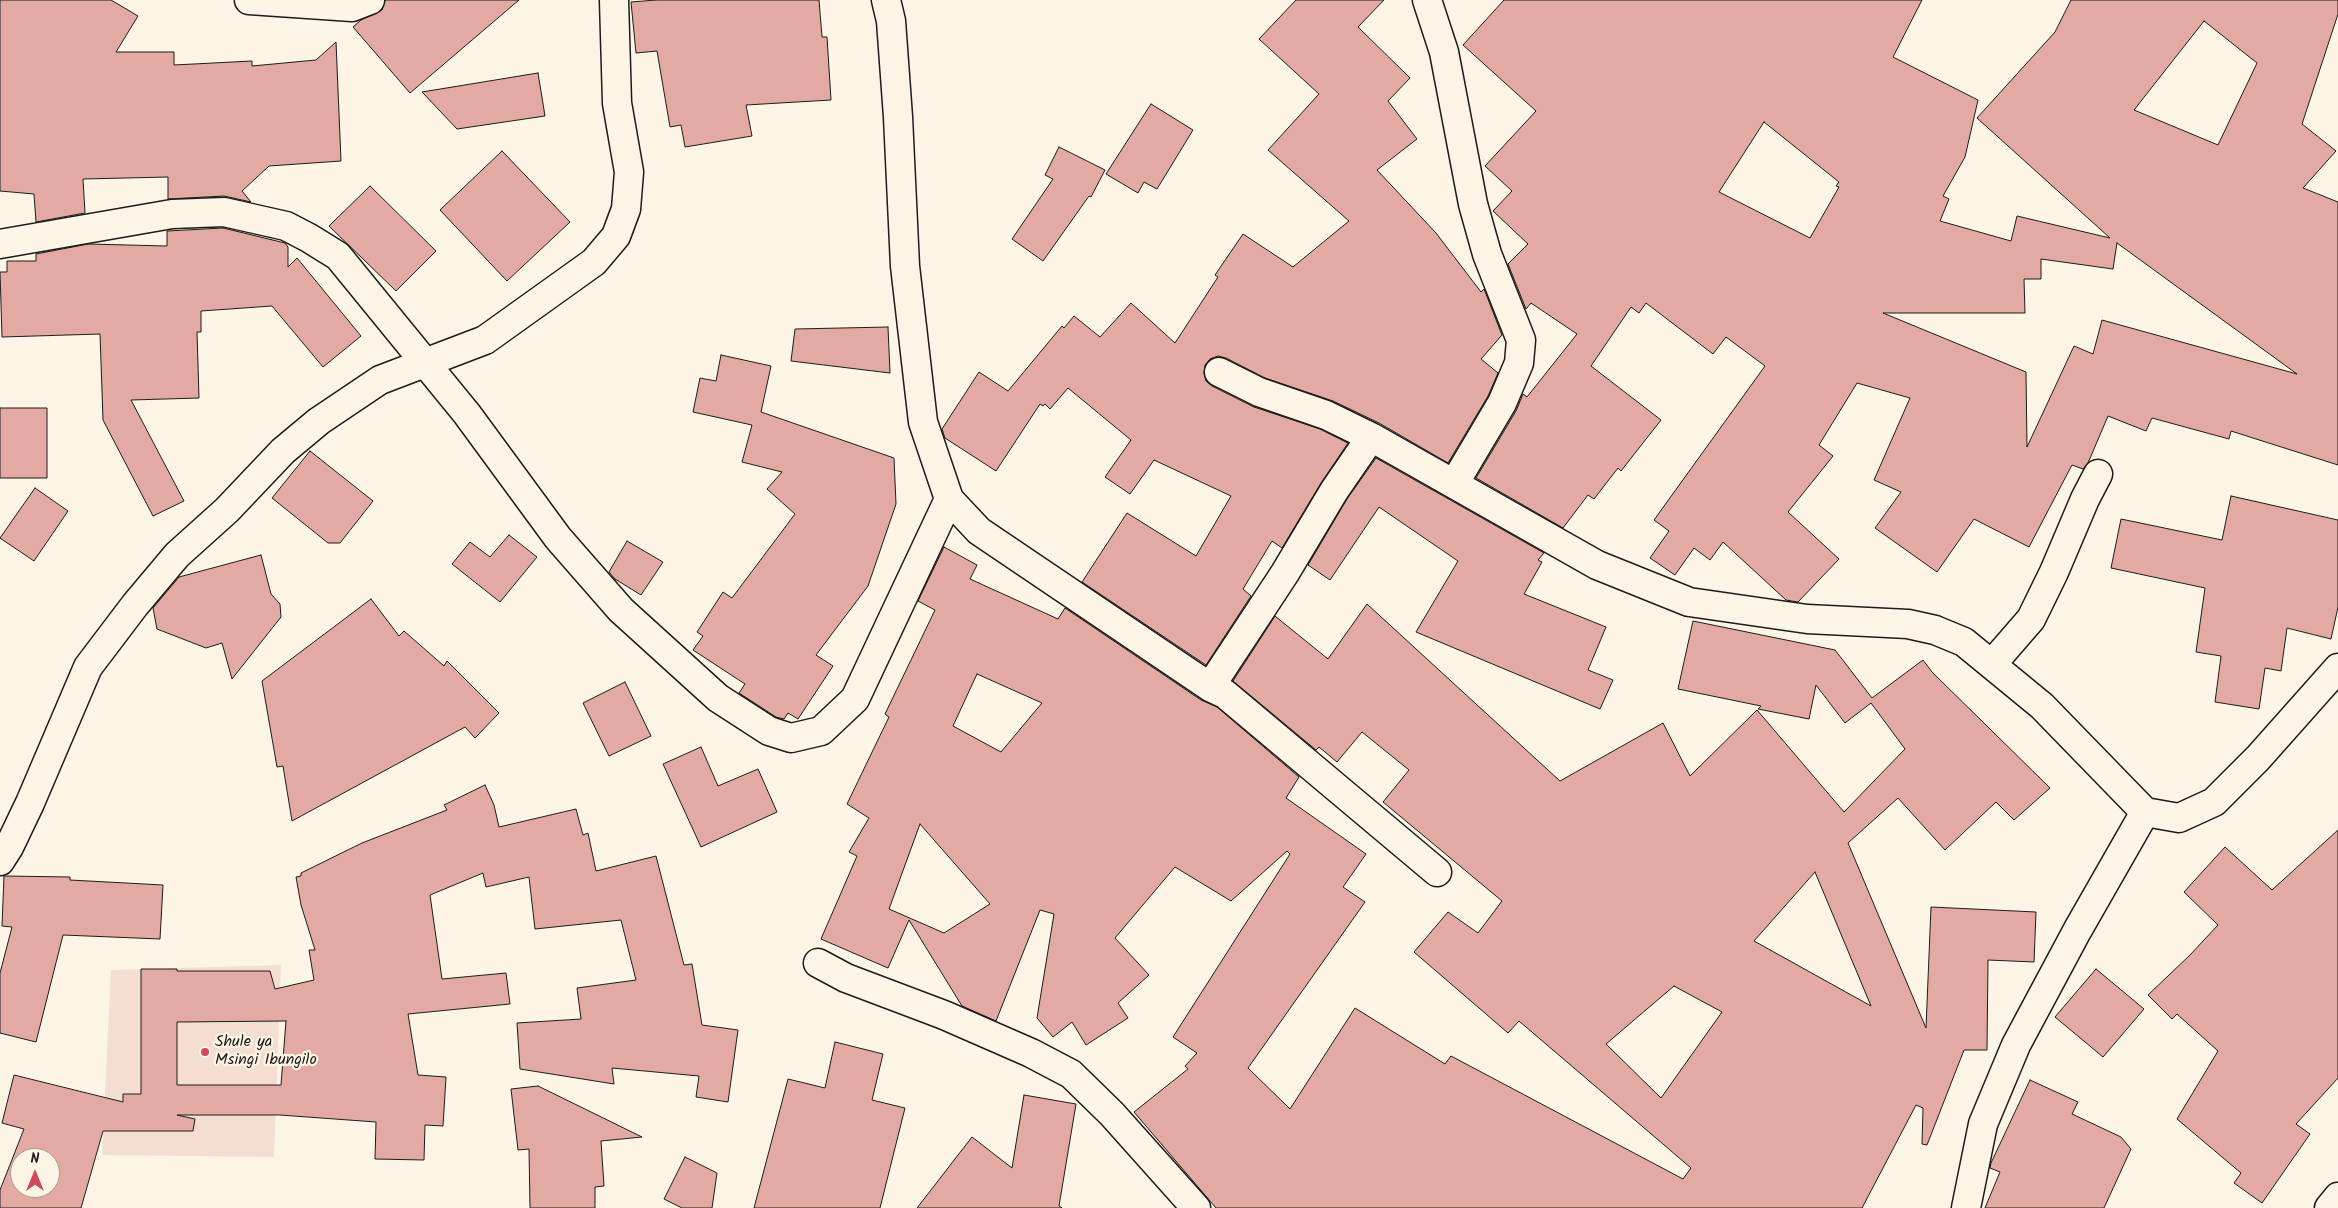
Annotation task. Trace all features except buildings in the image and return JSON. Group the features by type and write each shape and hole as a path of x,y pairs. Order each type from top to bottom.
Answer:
{"street":[{"path":"249,0 352,7 370,0"},
{"path":"0,861 9,847 30,803 88,667 134,605 177,555 227,510 283,451 319,421 380,380 485,340 594,262 616,236 626,209 629,172 617,103 614,0"},
{"path":"886,0 891,21 898,117 905,266 923,422 949,499 979,531 1210,688 1225,694 1437,872"},
{"path":"1427,0 1444,52 1471,194 1482,238 1521,340 1519,363 1502,403 1454,484"},
{"path":"0,244 172,214 224,212 278,224 308,238 338,256 467,414 558,538 620,610 718,698 769,731 791,738 821,731 855,699 949,499"},
{"path":"1219,372 1259,392 1326,416 1371,437 1597,565 1689,602 1807,619 1908,624 1935,630 1964,642 2042,706 2145,812 2179,818 2214,802 2264,751 2338,668"},
{"path":"1210,688 1285,573 1334,491 1371,437"},
{"path":"1992,664 2030,619 2054,572 2098,474"},
{"path":"1966,1208 1983,1124 2016,1045 2077,931 2145,812"},
{"path":"818,963 846,978 953,1018 1031,1053 1071,1074 1112,1114 1196,1208"},
{"path":"2329,1208 2338,1197"}],"shaded area":[{"path":"281,965 274,1157 102,1155 111,970"}],"place":[{"name":"Shule ya Msingi Ibungilo","path":"205,1052"}]}
